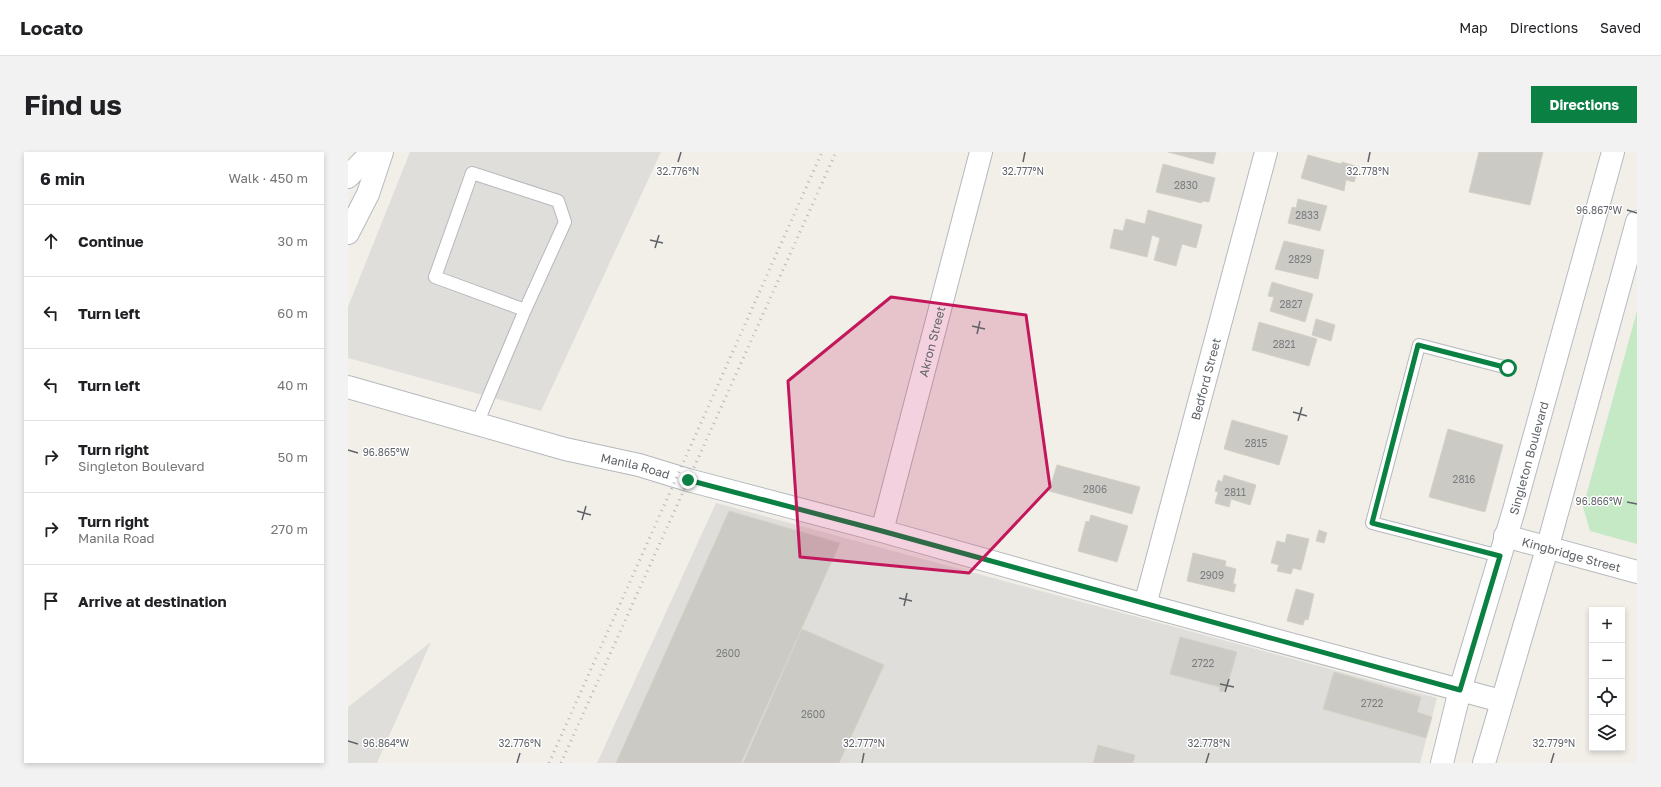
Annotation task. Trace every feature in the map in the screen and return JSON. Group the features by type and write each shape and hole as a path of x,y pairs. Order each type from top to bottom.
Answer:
{"street":[{"path":"348,177 372,152"},
{"path":"348,233 368,194 382,152"},
{"name":"Akron Street","path":"882,531 981,152"},
{"name":"Bedford Street","path":"1145,605 1266,152"},
{"name":"Singleton Boulevard","path":"1442,763 1460,690 1503,546 1613,152"},
{"path":"1484,763 1501,701 1547,549 1637,222"},
{"name":"Manila Road","path":"348,387 565,449 639,465 688,480 882,531 1145,605 1501,701"},
{"name":"Kingbridge Street","path":"1503,546 1547,549 1637,572"}],"lane":[{"path":"477,424 525,310 565,222 558,201 472,173 435,277 525,310"},
{"path":"1503,546 1372,523 1418,345 1508,368"}],"highlighted area":[{"path":"891,297 1026,315 1050,487 969,573 800,557 788,381"}],"shaded area":[{"path":"410,152 661,152 541,411 348,358 348,307"},
{"path":"716,503 1437,698 1420,763 597,763"},
{"path":"431,642 377,763 348,763 348,707"}],"green space":[{"path":"1637,311 1637,544 1590,531 1583,507"}],"building":[{"path":"1168,152 1216,152 1213,164"},
{"path":"1479,152 1543,152 1530,205 1469,192"},
{"path":"1308,155 1341,164 1342,162 1359,167 1354,182 1346,180 1344,191 1301,178"},
{"path":"1163,164 1215,178 1209,202 1202,201 1202,203 1156,192"},
{"path":"1298,199 1327,206 1320,231 1288,223 1292,207 1296,208"},
{"path":"1148,210 1202,225 1196,248 1182,244 1176,266 1154,260 1160,238 1152,235 1147,257 1110,248 1114,229 1123,231 1126,219 1145,224"},
{"path":"1284,241 1324,250 1318,279 1275,269"},
{"path":"1272,282 1313,294 1305,322 1270,311 1274,297 1268,296"},
{"path":"1316,319 1335,325 1331,341 1312,335"},
{"path":"1259,322 1317,339 1309,366 1252,350"},
{"path":"1232,420 1288,436 1279,465 1224,449"},
{"path":"1448,429 1503,445 1485,512 1429,497"},
{"path":"1057,465 1140,487 1132,514 1049,491"},
{"path":"1224,475 1256,485 1250,505 1231,499 1229,507 1215,503 1218,492 1215,491 1218,480 1222,482"},
{"path":"729,511 840,543 741,763 616,763"},
{"path":"1091,515 1128,526 1117,562 1078,551 1086,521 1089,522"},
{"path":"1319,530 1327,533 1324,543 1316,541"},
{"path":"1287,534 1309,539 1301,570 1293,568 1291,574 1277,571 1279,565 1271,563 1277,541 1285,543"},
{"path":"1193,553 1226,561 1225,566 1236,569 1233,584 1236,584 1234,592 1187,581"},
{"path":"1296,589 1314,594 1308,620 1305,619 1303,625 1287,621"},
{"path":"802,629 884,665 839,763 743,763"},
{"path":"1180,637 1237,652 1226,690 1224,689 1223,692 1219,691 1220,687 1170,674"},
{"path":"1334,672 1421,697 1417,712 1432,717 1426,738 1323,709"},
{"path":"1098,745 1135,755 1133,763 1093,763"}],"railway":[{"path":"549,763 822,152"},
{"path":"561,763 836,152"}],"route":[{"path":"688,480 882,531 1145,605 1460,690 1500,556 1372,523 1418,345 1508,368"}]}
